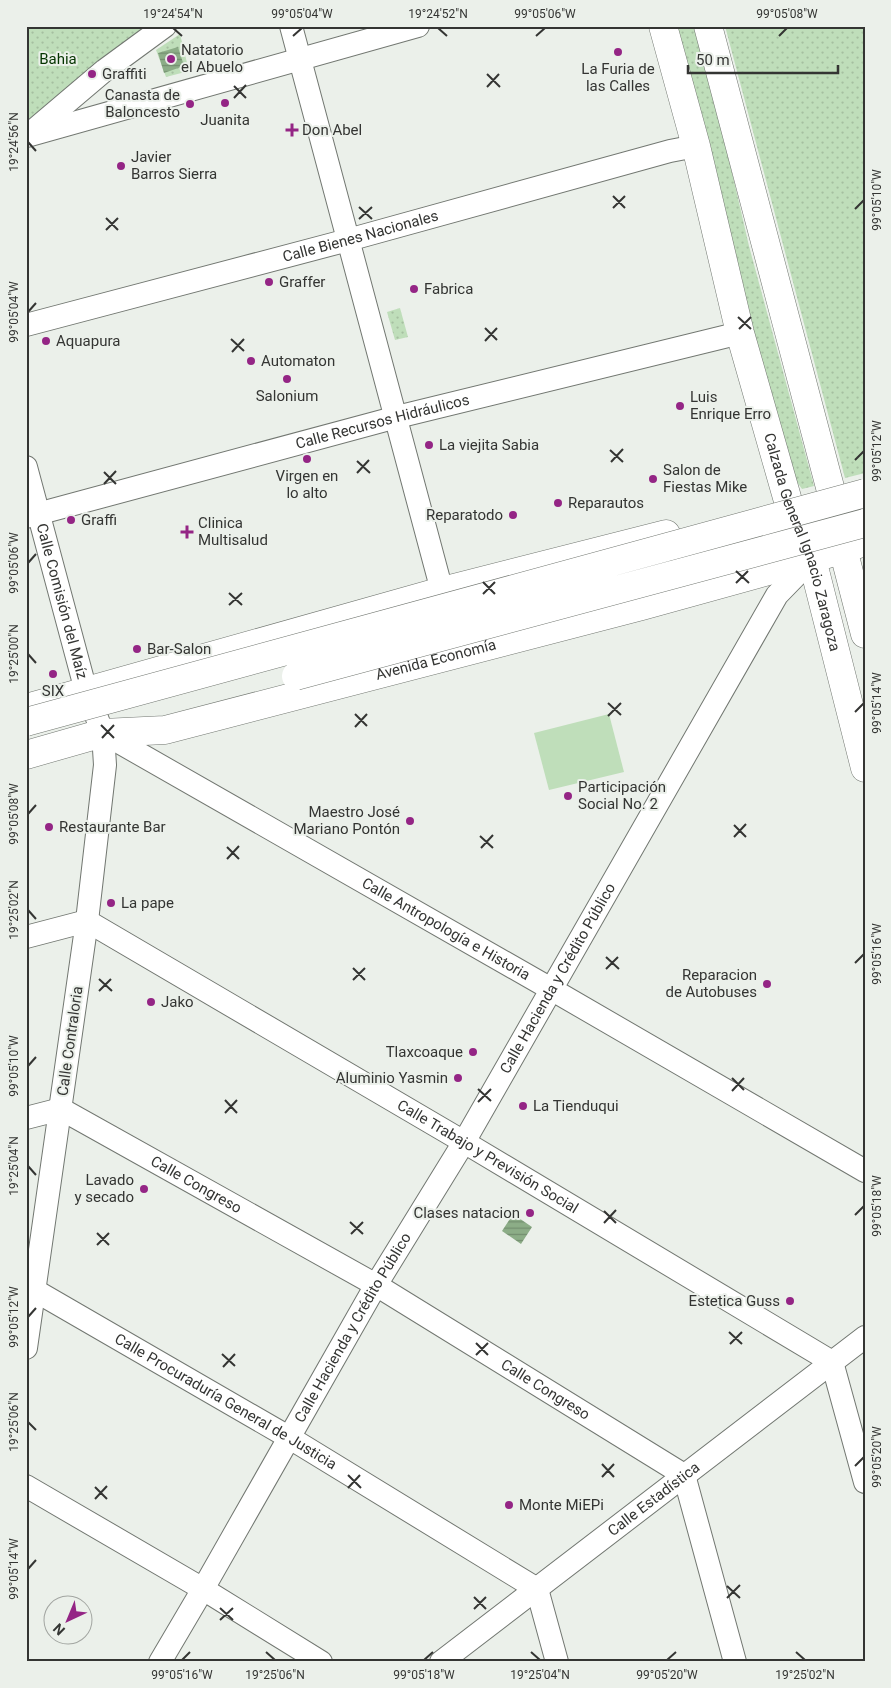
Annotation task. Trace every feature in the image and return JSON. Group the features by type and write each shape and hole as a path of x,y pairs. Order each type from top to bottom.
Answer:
{"main road":[{"name":"Calzada General Ignacio Zaragoza","path":"663,26 696,146 740,333 788,502 812,559 865,768"},
{"path":"708,26 831,491 854,546 865,634"},
{"path":"26,708 442,591 865,481"},
{"path":"26,722 865,493"},
{"path":"103,734 151,717 296,676 865,523"},
{"path":"705,524 727,536 735,550 737,562 724,583"},
{"name":"Avenida Economía","path":"26,755 103,734 165,730 478,650 854,546"}],"street":[{"path":"27,137 105,70 166,26"},
{"path":"291,26 442,591"},
{"path":"27,137 418,26"},
{"name":"Calle Bienes Nacionales","path":"26,325 348,240 670,151 696,146"},
{"name":"Calle Recursos Hidráulicos","path":"32,516 397,418 740,333"},
{"name":"Calle Comisión del Maíz","path":"26,467 32,516 86,691 103,734"},
{"name":"Calle Hacienda y Crédito Público","path":"160,1662 376,1285 464,1142 777,595 812,559"},
{"name":"Calle Antropología e Historia","path":"103,734 551,989 865,1171"},
{"name":"Calle Contraloria","path":"26,1348 30,1291 61,1109 86,921 105,765 103,734"},
{"path":"26,937 86,921"},
{"name":"Calle Trabajo y Previsión Social","path":"86,921 464,1142 832,1362"},
{"path":"26,1118 61,1109"},
{"name":"Calle Congreso","path":"61,1109 376,1285 684,1475"},
{"name":"Calle Procuraduría General de Justicia","path":"30,1291 290,1438 537,1589"},
{"name":"Calle Estadística","path":"441,1662 865,1337"},
{"path":"832,1362 865,1482"},
{"path":"684,1475 735,1662"},
{"path":"26,1486 203,1589 321,1662"},
{"path":"537,1589 557,1662"}],"green space":[{"name":"Bahia","path":"26,26 157,26 26,121"},
{"path":"674,26 695,26 722,129 749,246 814,486 802,489 797,482 756,340"},
{"path":"725,26 865,26 865,473 845,478"},
{"path":"180,34 189,71 166,77 156,50"},
{"path":"400,308 408,337 395,340 387,312"},
{"path":"609,714 624,772 549,790 534,733"}],"shaded area":[{"name":"Natatorio el Abuelo","path":"178,47 184,66 164,73 158,53"},
{"path":"513,1214 532,1227 521,1244 502,1231"}],"place":[{"name":"La Furia de las Calles","path":"618,52"},
{"name":"Natatorio el Abuelo","path":"171,59"},
{"name":"Graffiti","path":"92,74"},
{"name":"Juanita","path":"225,103"},
{"name":"Canasta de Baloncesto","path":"190,104"},
{"name":"Don Abel","path":"292,130"},
{"name":"Javier Barros Sierra","path":"121,166"},
{"name":"Graffer","path":"269,282"},
{"name":"Fabrica","path":"414,289"},
{"name":"Aquapura","path":"46,341"},
{"name":"Automaton","path":"251,361"},
{"name":"Salonium","path":"287,379"},
{"name":"Luis Enrique Erro","path":"680,406"},
{"name":"La viejita Sabia","path":"429,445"},
{"name":"Virgen en lo alto","path":"307,459"},
{"name":"Salon de Fiestas Mike","path":"653,479"},
{"name":"Reparautos","path":"558,503"},
{"name":"Reparatodo","path":"513,515"},
{"name":"Graffi","path":"71,520"},
{"name":"Clinica Multisalud","path":"187,532"},
{"name":"Bar-Salon","path":"137,649"},
{"name":"SIX","path":"53,674"},
{"name":"Participación Social No. 2","path":"568,796"},
{"name":"Maestro José Mariano Pontón","path":"410,821"},
{"name":"Restaurante Bar","path":"49,827"},
{"name":"La pape","path":"111,903"},
{"name":"Reparacion de Autobuses","path":"767,984"},
{"name":"Jako","path":"151,1002"},
{"name":"Tlaxcoaque","path":"473,1052"},
{"name":"Aluminio Yasmin","path":"458,1078"},
{"name":"La Tienduqui","path":"523,1106"},
{"name":"Lavado y secado","path":"144,1189"},
{"name":"Clases natacion","path":"530,1213"},
{"name":"Estetica Guss","path":"790,1301"},
{"name":"Monte MiEPi","path":"509,1505"}]}
